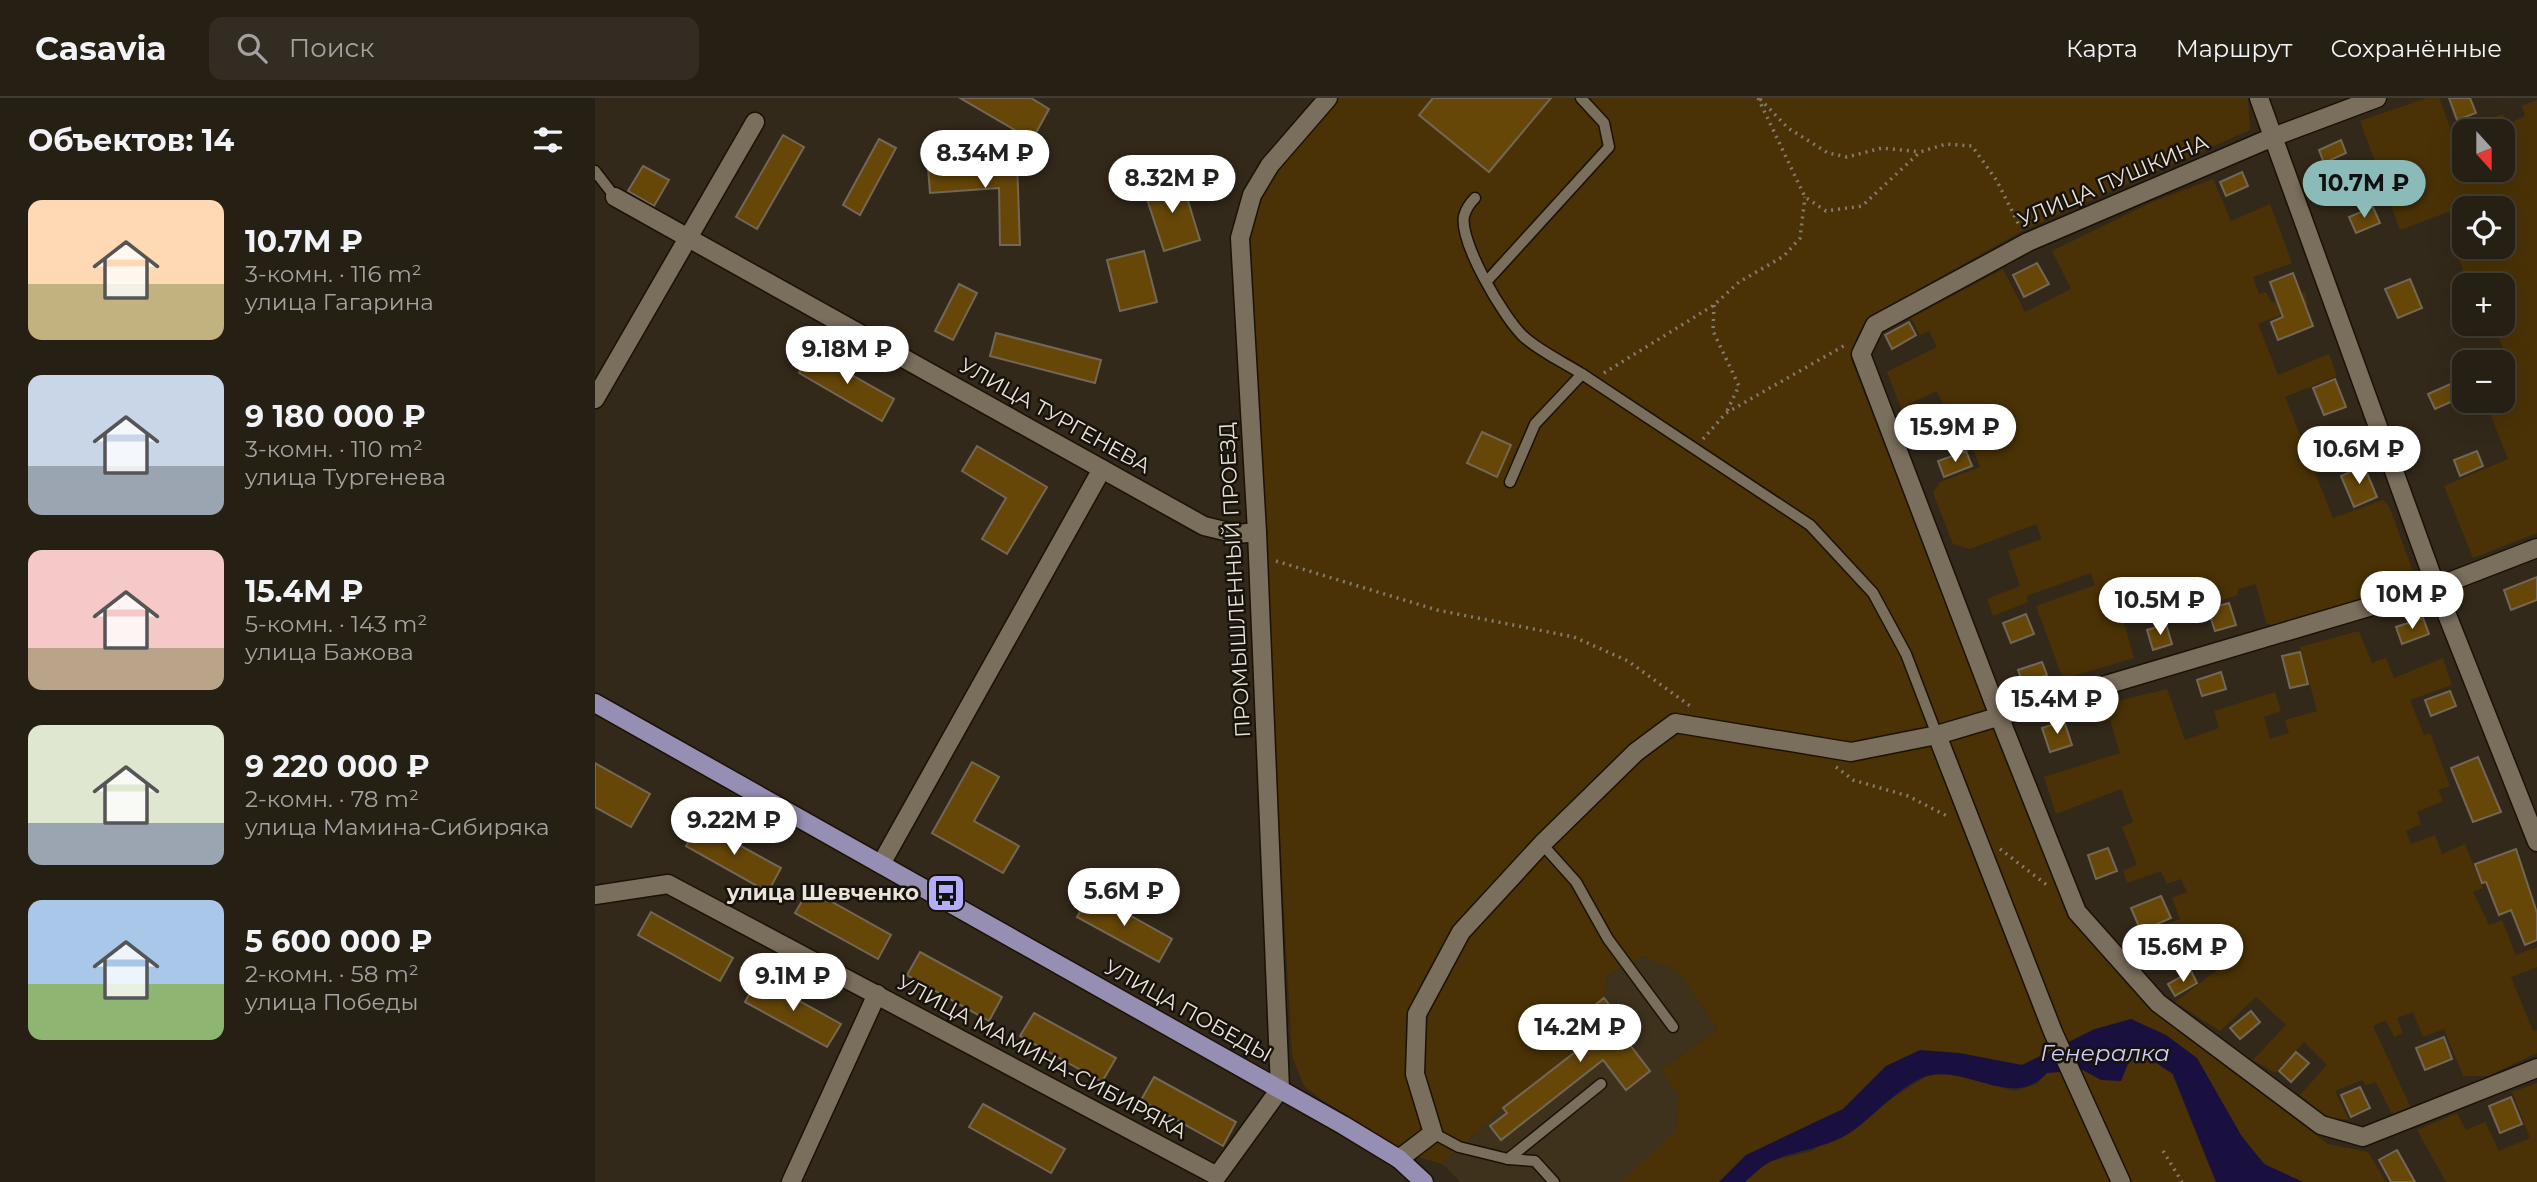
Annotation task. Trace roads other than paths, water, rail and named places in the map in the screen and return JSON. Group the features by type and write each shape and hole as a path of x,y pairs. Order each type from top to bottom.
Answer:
{"main road":[{"name":"УЛИЦА ПОБЕДЫ","path":"595,703 1280,1089 1399,1159 1424,1182"}],"street":[{"name":"ПРОМЫШЛЕННЫЙ ПРОЕЗД","path":"1280,1089 1257,532 1240,238 1252,195 1270,165 1328,98"},
{"path":"2259,98 2436,587 2537,842"},
{"name":"УЛИЦА ПУШКИНА","path":"1999,716 1861,354 1875,325 2028,242 2273,137 2377,98"},
{"path":"595,399 755,122"},
{"name":"УЛИЦА ТУРГЕНЕВА","path":"615,197 1204,526 1237,534 1257,532"},
{"path":"881,864 1102,468"},
{"path":"1399,1159 1433,1133 1415,1074 1417,1014 1461,932 1542,844 1636,752 1675,723 1850,752 1937,735 2436,587 2537,548"},
{"path":"1999,716 2077,912 2158,1003 2321,1125 2363,1137 2537,1068"},
{"path":"1937,735 2053,1032 2121,1182"},
{"name":"УЛИЦА МАМИНА-СИБИРЯКА","path":"595,895 668,884 1217,1176 1280,1089"},
{"path":"791,1182 877,994"}],"lane":[{"path":"1487,281 1608,147 1604,123 1581,98"},
{"path":"595,172 615,197"},
{"path":"1475,198 1464,218 1465,232 1487,281 1523,336 1696,447 1810,525 1873,593 1906,654 1937,735"},
{"path":"1510,482 1535,424 1582,374"},
{"path":"1542,844 1576,882 1608,939 1673,1027"},
{"path":"1508,1159 1601,1084"},
{"path":"1433,1133 1459,1147 1508,1159 1535,1161 1554,1182"}],"water":[{"name":"Генералка","path":"2131,1019 2166,1035 2197,1058 2241,1135 2264,1164 2303,1182 2216,1182 2173,1074 2140,1052 2128,1064 2121,1081 2101,1080 2083,1070 2047,1073 2035,1083 2021,1088 2007,1088 1962,1077 1932,1075 1902,1090 1844,1136 1770,1162 1745,1182 1719,1182 1746,1155 1843,1109 1886,1066 1920,1050 1959,1053 2022,1065 2095,1029"}],"place":[{"name":"улица Шевченко","path":"946,893"}]}
